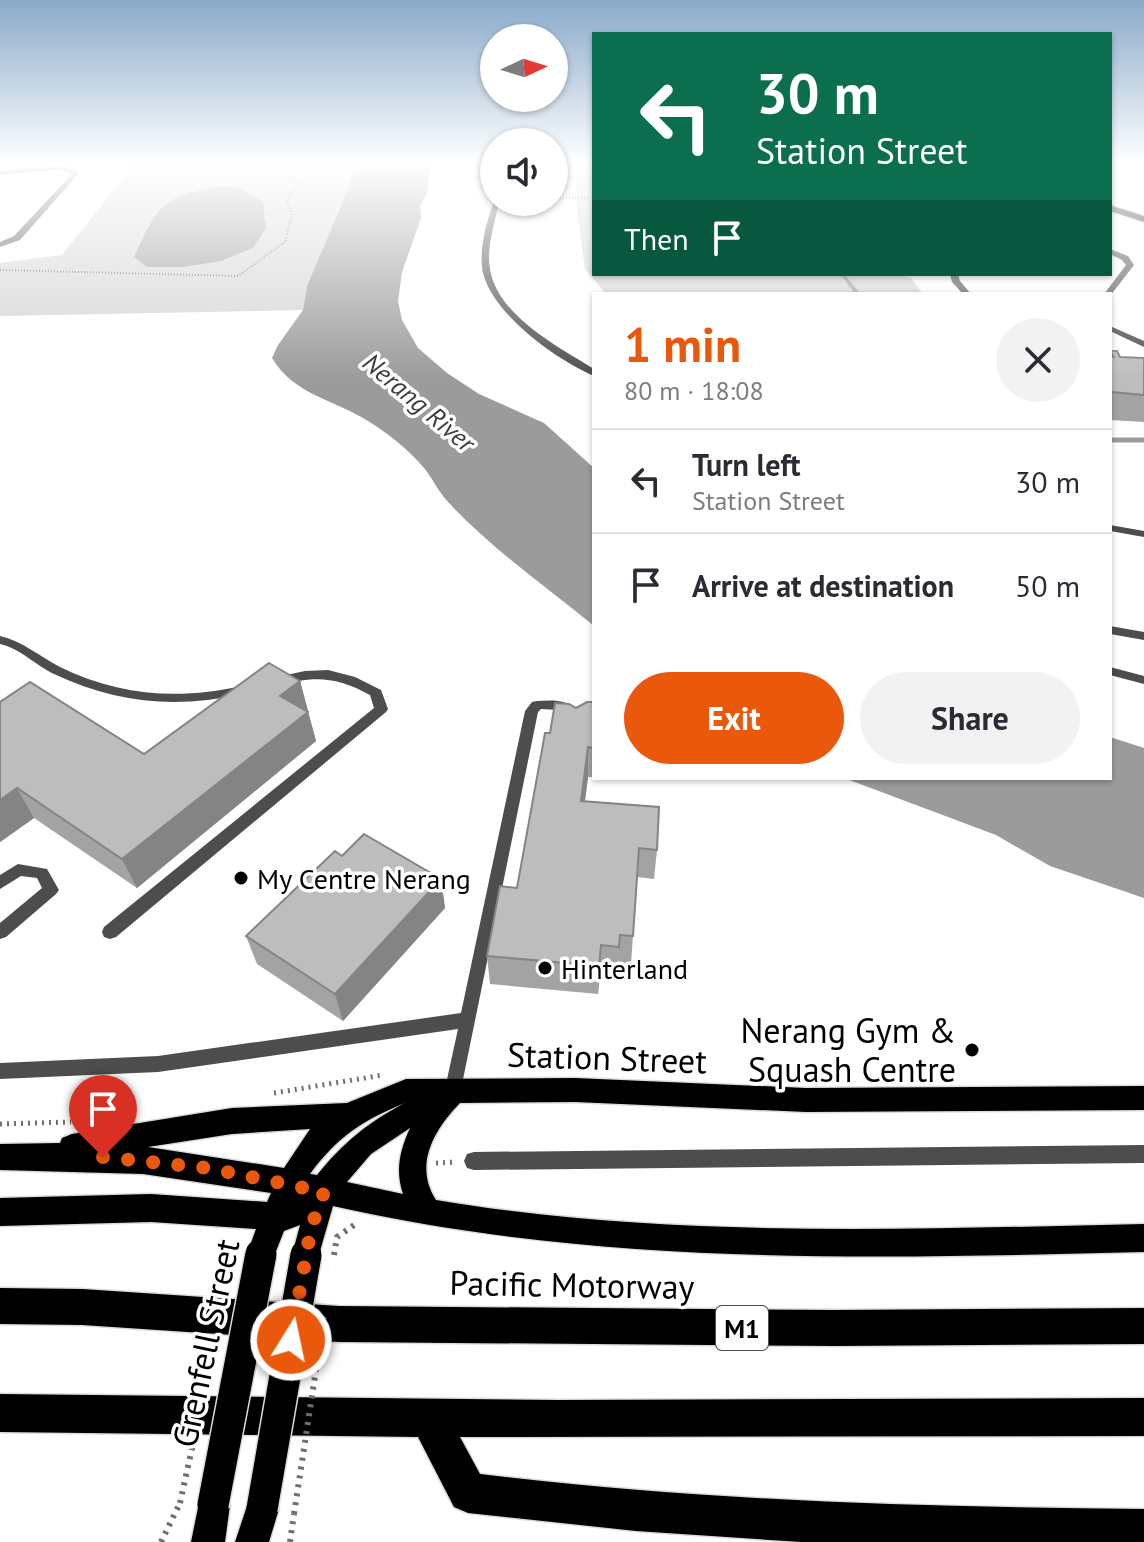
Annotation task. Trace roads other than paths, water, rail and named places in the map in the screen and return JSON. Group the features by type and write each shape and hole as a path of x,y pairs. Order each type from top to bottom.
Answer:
{"highway":[{"name":"Pacific Motorway","path":"0,1306 82,1307 339,1324 803,1328 1144,1326"},
{"path":"0,1413 428,1417 1144,1417"},
{"path":"428,1417 468,1493 539,1502 810,1523 1144,1529"}],"main road":[{"name":"Station Street","path":"295,1175 327,1131 353,1113 406,1091 575,1090 806,1100 1144,1098"},
{"name":"Station Street","path":"0,1212 151,1208 273,1218 298,1212 324,1192 336,1172 363,1143 453,1093"},
{"path":"428,1213 413,1187 412,1162 426,1125 453,1093"},
{"path":"9,1157 220,1123 322,1119 353,1113"},
{"path":"9,1157 144,1159 234,1172 295,1175 324,1192 428,1213 566,1230 714,1241 851,1244 1144,1238"},
{"name":"Grenfell Street","path":"208,1542 196,1504 261,1254 273,1218 295,1175"},
{"path":"252,1542 278,1511 324,1260 315,1214 324,1192"}],"street":[{"path":"491,235 486,270 501,303 525,328 592,372"},
{"path":"1110,292 1130,265 1125,258 1112,252"},
{"path":"1112,329 1144,344"},
{"path":"1112,528 1144,534"},
{"path":"1112,630 1144,636"},
{"path":"0,640 18,643 45,664 73,678 103,690 144,699 208,699 304,674 330,673 355,681 376,693 381,709 110,932"},
{"path":"1112,672 1144,680"},
{"path":"453,1093 532,711 537,705 564,706 575,714 577,730"},
{"path":"0,883 18,870 42,873 51,890 0,932"},
{"path":"0,1071 158,1064 467,1020"},
{"path":"474,1161 1144,1154"}],"water":[{"path":"145,235 261,235 253,248 221,261 183,267 147,267 134,257"},
{"name":"Nerang River","path":"329,235 415,235 402,272 398,301 402,320 418,348 447,373 479,394 544,423 592,466 592,624 466,520 445,499 424,468 398,442 355,414 303,389 281,370 272,358 303,310 307,286"},
{"path":"1112,738 1144,748 1144,898 1050,866 996,835 849,780 1112,780"}],"waterway":[{"path":"844,276 851,285"},
{"path":"849,283 856,292"},
{"path":"1112,440 1144,440"}],"place":[{"name":"My Centre Nerang","path":"241,878"},
{"name":"Hinterland","path":"545,968"},
{"name":"Nerang Gym & Squash Centre","path":"972,1050"}]}
